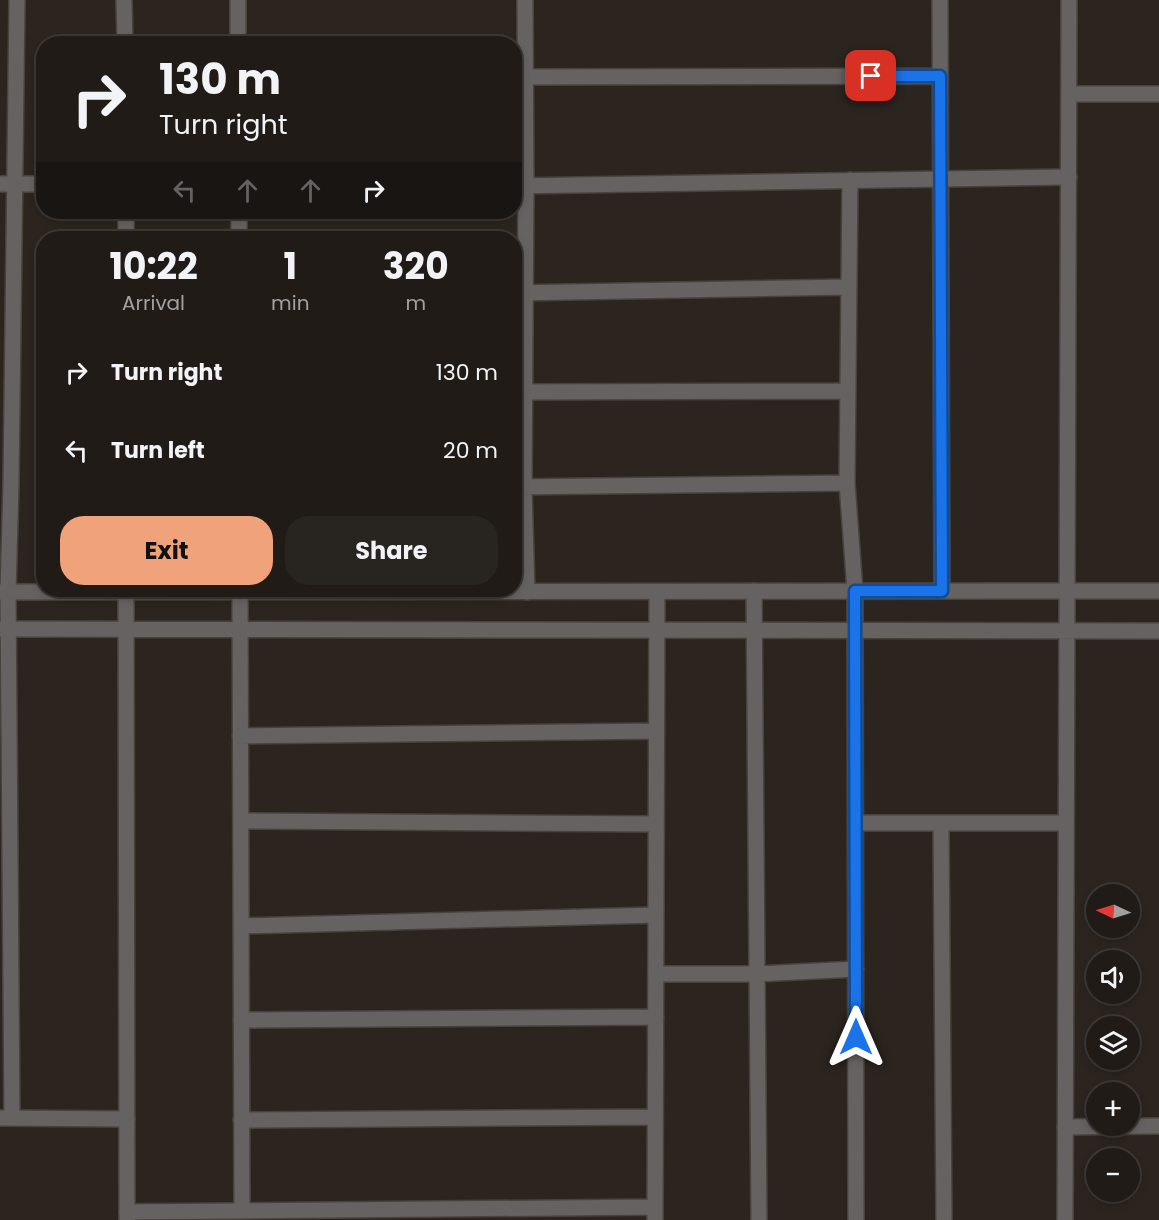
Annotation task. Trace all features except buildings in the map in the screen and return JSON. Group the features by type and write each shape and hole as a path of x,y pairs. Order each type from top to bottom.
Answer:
{"street":[{"path":"17,0 16,80 7,184 4,592 6,1118 127,1119"},
{"path":"124,0 125,36"},
{"path":"238,0 238,36"},
{"path":"522,46 525,0"},
{"path":"940,0 942,591"},
{"path":"1065,1220 1069,0"},
{"path":"522,77 940,76"},
{"path":"0,80 16,80"},
{"path":"1069,94 1159,93"},
{"path":"522,186 1069,177"},
{"path":"850,180 847,483 855,591 856,1220"},
{"path":"7,184 36,184"},
{"path":"522,293 849,287"},
{"path":"522,392 848,391"},
{"path":"522,487 847,483"},
{"path":"522,526 527,592"},
{"path":"754,591 759,1220"},
{"path":"522,592 1159,591"},
{"path":"4,592 36,592"},
{"path":"126,597 127,1216 242,1211 558,1214 655,1213 657,592"},
{"path":"240,597 242,1211"},
{"path":"4,629 1159,631"},
{"path":"240,736 656,730"},
{"path":"241,821 656,824"},
{"path":"940,822 944,1220"},
{"path":"855,823 1066,823"},
{"path":"241,926 656,915"},
{"path":"656,974 757,974 856,969"},
{"path":"241,1020 656,1017"},
{"path":"242,1120 655,1117"},
{"path":"1065,1127 1159,1126"}],"route":[{"path":"856,1037 855,591 942,591 940,76 871,76"}]}
